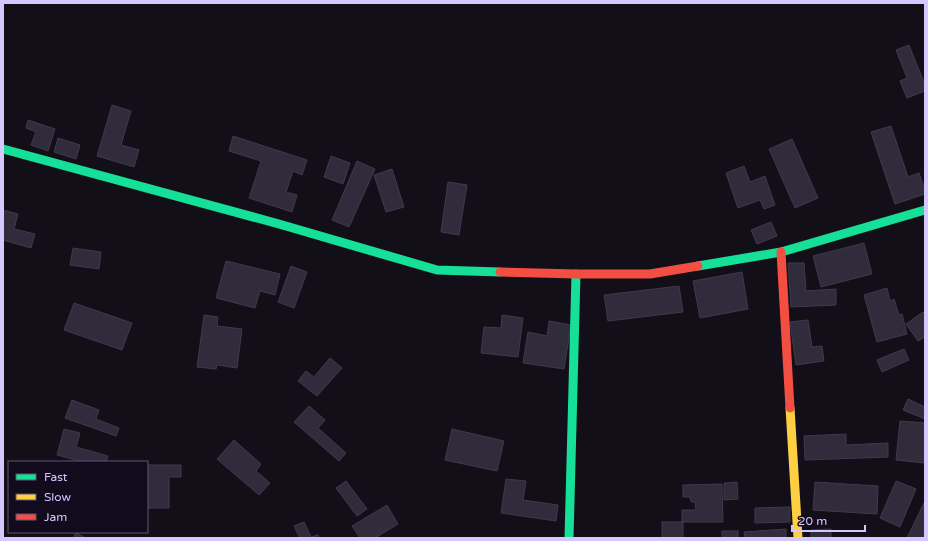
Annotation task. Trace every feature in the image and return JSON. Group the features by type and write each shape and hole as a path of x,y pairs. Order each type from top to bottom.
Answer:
{"street":[{"path":"3,149 279,224 437,270 576,274 650,274 781,252 925,210"},
{"path":"781,252 798,538"},
{"path":"569,538 576,274"}],"building":[{"path":"909,45 925,85 925,91 907,98 900,81 907,78 896,50"},
{"path":"112,105 131,111 121,145 139,150 134,167 97,156"},
{"path":"28,120 55,129 48,151 31,145 36,132 26,128"},
{"path":"891,126 908,177 919,173 925,190 925,194 895,204 871,132"},
{"path":"233,136 307,160 302,175 293,171 286,192 297,195 292,212 249,198 261,161 229,151"},
{"path":"58,138 80,145 76,159 54,152"},
{"path":"792,139 818,198 795,208 769,149"},
{"path":"331,156 350,163 343,184 324,177"},
{"path":"357,161 375,169 349,227 332,220"},
{"path":"744,166 750,182 765,176 775,205 764,209 760,200 738,208 726,173"},
{"path":"392,169 404,207 386,212 374,175"},
{"path":"448,182 467,185 459,235 441,232"},
{"path":"3,210 18,214 14,229 35,234 31,248 3,240"},
{"path":"771,222 777,236 757,244 751,230"},
{"path":"864,243 872,274 821,287 813,256"},
{"path":"73,248 101,252 99,269 70,265"},
{"path":"226,261 280,274 275,295 260,291 255,308 216,298"},
{"path":"788,263 804,263 806,291 836,289 836,305 791,307"},
{"path":"291,266 307,272 294,308 278,302"},
{"path":"742,272 748,309 700,318 693,281"},
{"path":"679,286 683,312 608,321 604,295"},
{"path":"887,288 890,301 894,299 899,315 902,314 907,334 877,342 864,295"},
{"path":"74,303 132,323 122,350 64,330"},
{"path":"923,312 925,315 925,337 918,341 906,324"},
{"path":"204,315 218,317 217,326 242,329 237,368 217,365 216,369 197,367"},
{"path":"502,315 523,318 518,357 481,353 484,327 501,328"},
{"path":"808,320 812,347 822,346 824,361 796,365 790,322"},
{"path":"549,321 571,325 564,369 523,363 528,332 547,336"},
{"path":"904,349 909,360 882,372 877,360"},
{"path":"330,358 342,368 317,396 298,381 306,371 314,377"},
{"path":"908,399 925,407 925,419 903,410"},
{"path":"72,400 99,410 96,419 119,428 116,436 65,418"},
{"path":"309,406 325,420 318,428 346,453 339,461 294,422"},
{"path":"900,421 925,423 925,463 896,460"},
{"path":"64,429 80,433 76,447 108,456 106,461 79,461 57,455"},
{"path":"452,429 504,441 497,471 445,460"},
{"path":"846,434 846,445 888,443 888,457 805,460 804,436"},
{"path":"234,440 261,464 256,471 270,483 259,495 217,459"},
{"path":"148,465 181,465 181,477 169,477 169,508 148,508"},
{"path":"506,479 526,481 523,500 558,505 556,521 501,513"},
{"path":"346,481 367,509 357,516 336,488"},
{"path":"896,481 916,489 900,527 880,518"},
{"path":"737,482 738,499 724,500 724,483"},
{"path":"815,482 878,486 877,514 813,510"},
{"path":"722,484 723,522 682,522 682,510 696,510 695,502 691,502 690,497 683,497 683,485"},
{"path":"924,503 925,538 907,538"},
{"path":"387,505 398,524 375,538 360,538 352,526"},
{"path":"790,507 790,522 755,523 755,508"},
{"path":"304,522 311,537 318,535 319,538 300,538 294,526"},
{"path":"662,522 683,522 683,538 662,538"},
{"path":"786,529 786,538 745,538 744,532"},
{"path":"831,529 831,538 811,538 811,530"},
{"path":"722,531 738,531 738,538 722,538"},
{"path":"76,533 86,538 73,538"}],"traffic: fast":[{"path":"3,149 279,224 437,270 500,272"},
{"path":"698,266 781,252 925,210"},
{"path":"569,538 576,274"}],"traffic: slow":[{"path":"790,408 798,538"}],"traffic: jam":[{"path":"781,252 790,408"},
{"path":"500,272 650,274 698,266"}]}
